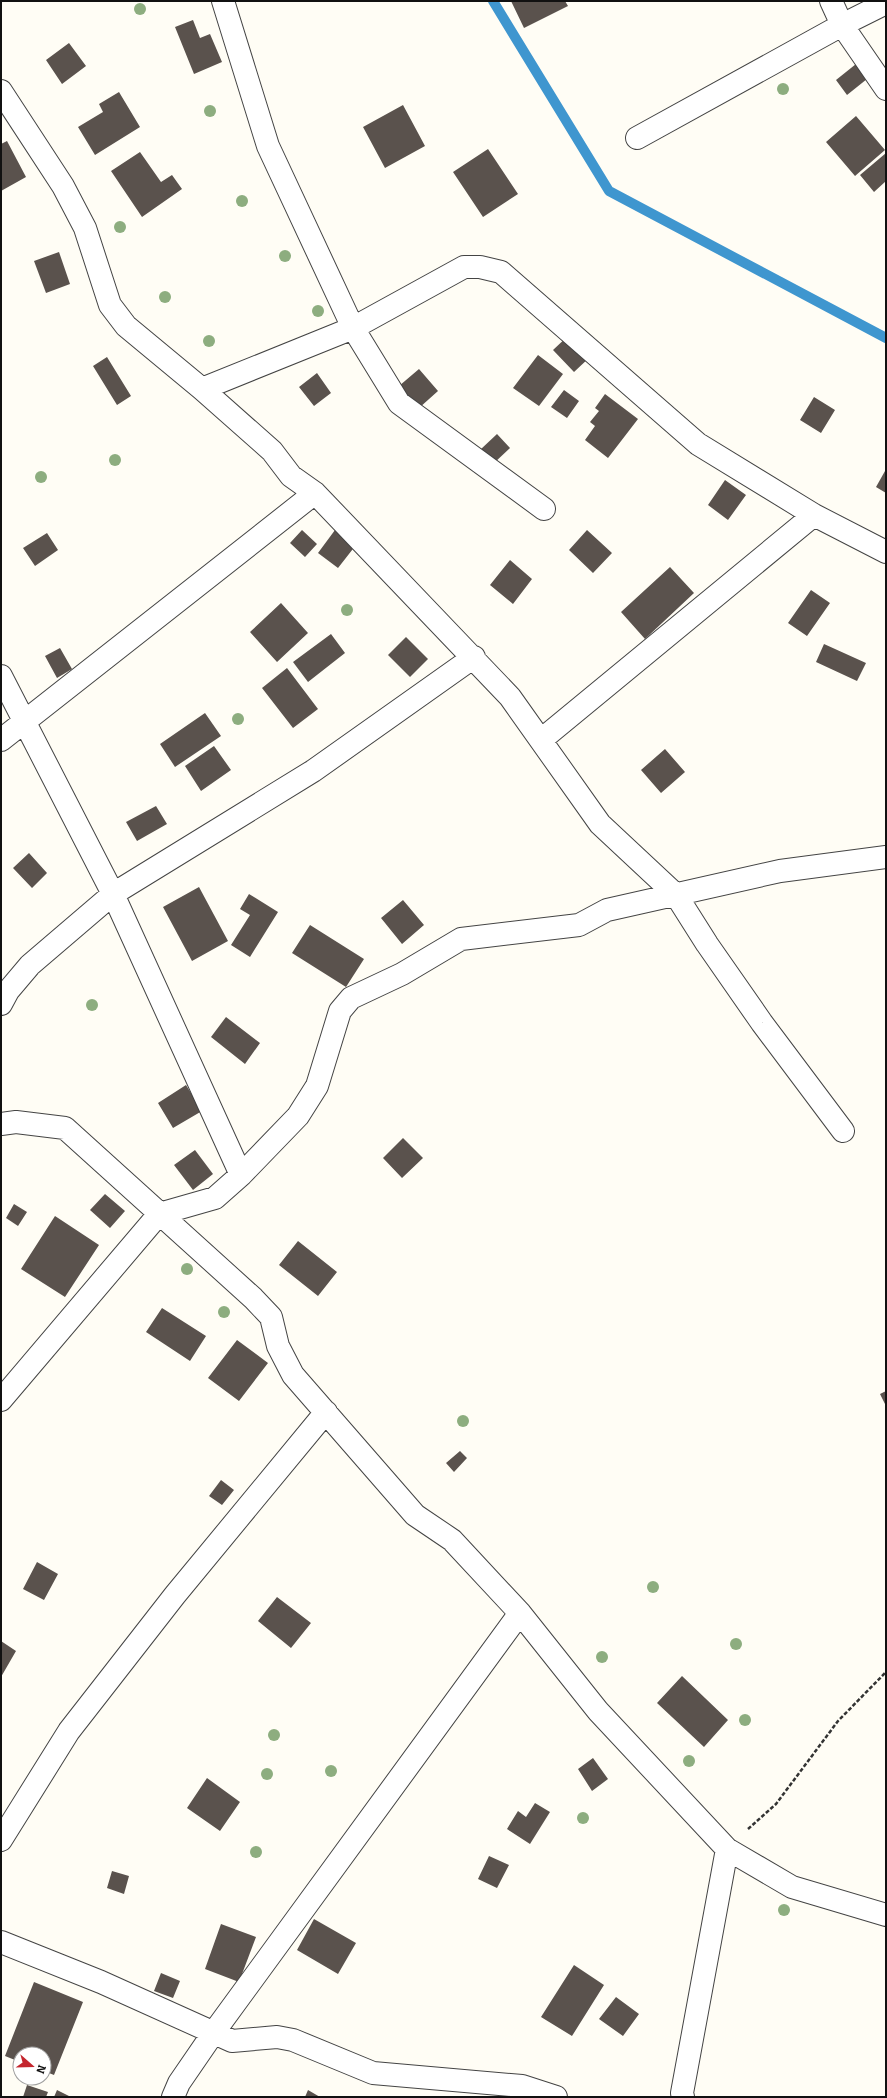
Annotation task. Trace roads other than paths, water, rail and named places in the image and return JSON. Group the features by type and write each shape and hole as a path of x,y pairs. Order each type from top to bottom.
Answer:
{"street":[{"path":"224,1 268,146 353,328 399,403 544,509"},
{"path":"832,1 842,25 886,89"},
{"path":"637,138 842,25 886,3"},
{"path":"1,91 63,186 85,228 110,305 126,326 202,389 272,451 291,476 315,492 474,657 510,697 600,824 676,896 707,944 762,1023 843,1131"},
{"path":"202,389 353,328 464,267 480,267 501,272 698,444 814,515 886,552"},
{"path":"1,740 25,723 315,492"},
{"path":"541,740 814,515"},
{"path":"1,1004 8,991 30,965 113,894 313,771 474,657"},
{"path":"1,676 113,894 240,1176"},
{"path":"1,1400 159,1214 215,1198 240,1176 298,1116 317,1086 340,1011 351,998 402,974 461,939 579,925 606,910 676,896 780,871 886,857"},
{"path":"1,1124 16,1122 65,1128 253,1298 271,1316 278,1346 293,1376 326,1412 414,1515 452,1540 520,1613 598,1711 727,1849 792,1887 886,1915"},
{"path":"1,1840 69,1731 175,1595 326,1412"},
{"path":"173,2097 179,2084 214,2032 520,1613"},
{"path":"683,2097 682,2093 727,1849"},
{"path":"1,1942 101,1982 232,2041 277,2037 293,2040 373,2073 522,2086 556,2097"}],"waterway":[{"path":"493,1 609,191 886,338"}]}
